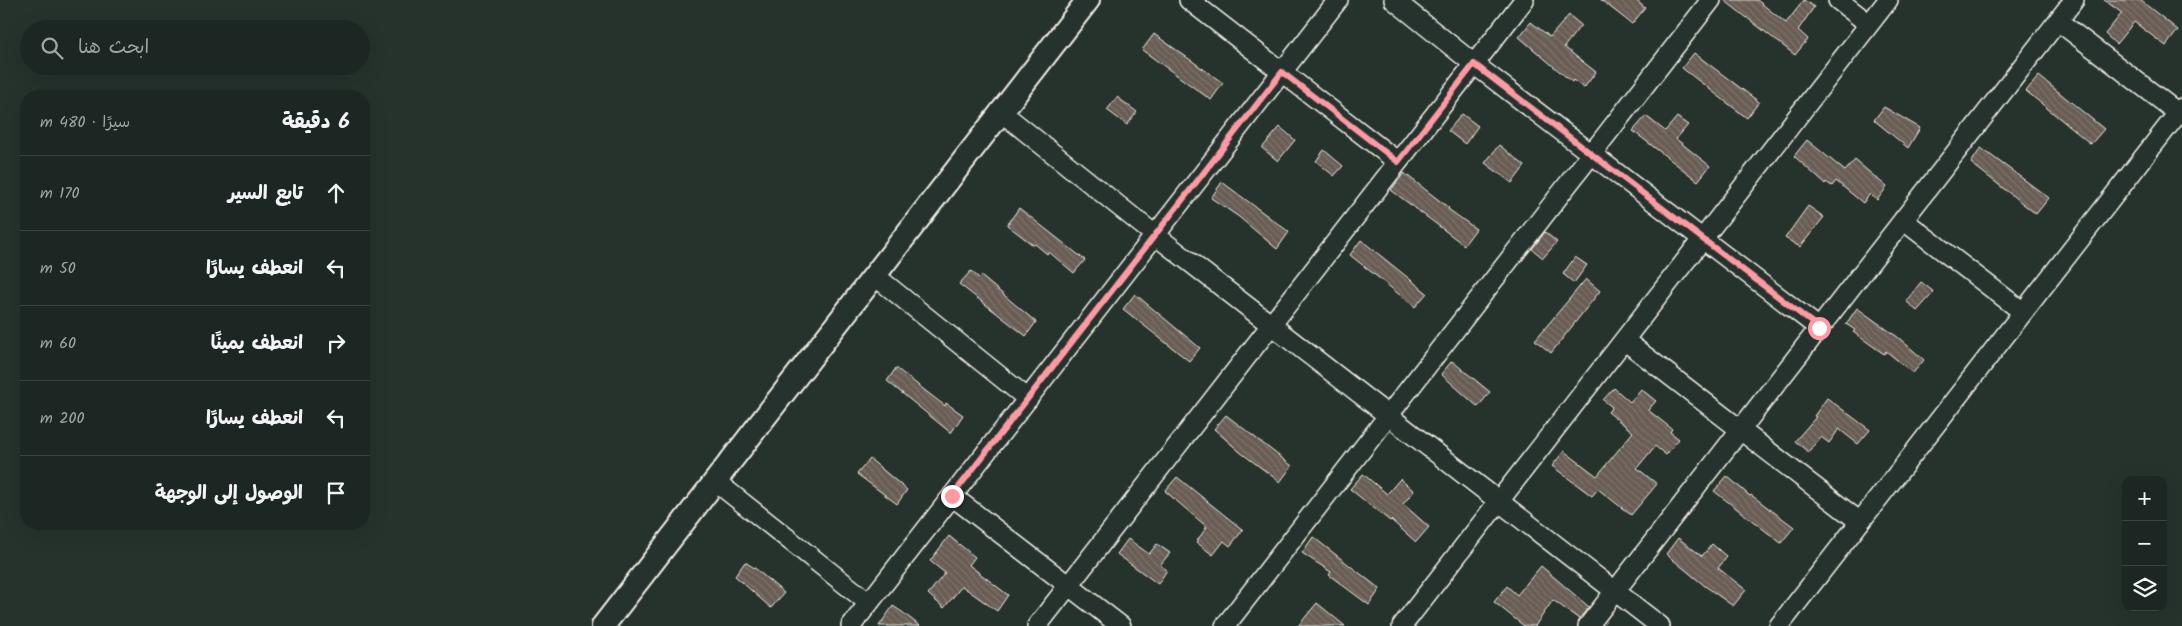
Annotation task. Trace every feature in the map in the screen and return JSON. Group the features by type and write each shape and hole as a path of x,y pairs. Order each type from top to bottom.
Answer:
{"street":[{"path":"603,626 1000,111 1088,0"},
{"path":"1188,0 1398,162"},
{"path":"851,626 1338,0"},
{"path":"1394,0 1474,64 1819,328"},
{"path":"1037,626 1524,0"},
{"path":"1225,626 1711,0"},
{"path":"1838,0 1869,24"},
{"path":"1402,626 1888,0"},
{"path":"1588,626 2074,0"},
{"path":"1779,626 2180,110 2058,21"},
{"path":"1000,111 1156,235 1660,626"},
{"path":"1904,220 2023,312"},
{"path":"874,275 1028,399"},
{"path":"1624,340 1860,522"},
{"path":"715,481 869,604"},
{"path":"952,496 1121,626"}],"building":[{"path":"1601,0 1636,0 1645,8 1632,24"},
{"path":"1724,0 1757,0 1786,23 1804,0 1814,7 1798,30 1808,39 1795,55"},
{"path":"2104,0 2140,0 2178,30 2166,46 2134,22 2116,44 2105,34 2122,13"},
{"path":"1569,15 1581,25 1564,47 1596,72 1584,88 1573,80 1572,82 1519,37 1531,22 1550,37"},
{"path":"1154,34 1223,83 1211,100 1142,50"},
{"path":"1694,53 1759,102 1747,118 1682,68"},
{"path":"2039,76 2104,129 2091,144 2026,91"},
{"path":"1117,97 1137,112 1127,125 1107,110"},
{"path":"1884,107 1920,128 1908,148 1874,120"},
{"path":"1462,114 1478,126 1465,144 1448,131"},
{"path":"1646,116 1665,131 1677,117 1688,125 1676,139 1710,166 1698,181 1633,131"},
{"path":"1280,127 1295,140 1278,161 1262,148"},
{"path":"1807,140 1845,171 1855,160 1887,187 1877,200 1870,194 1863,203 1836,181 1832,186 1826,182 1825,184 1794,156"},
{"path":"1499,145 1525,166 1512,183 1485,163"},
{"path":"1981,148 2049,198 2036,214 1971,163"},
{"path":"1324,150 1343,166 1334,176 1316,161"},
{"path":"1404,173 1476,229 1464,245 1391,190"},
{"path":"1222,182 1289,232 1277,249 1239,217 1211,198"},
{"path":"1808,206 1824,217 1800,247 1785,238"},
{"path":"1019,208 1085,260 1074,273 1049,252 1047,254 1035,244 1033,245 1007,225"},
{"path":"1545,232 1557,242 1543,258 1532,249"},
{"path":"1361,240 1427,293 1415,307 1350,255"},
{"path":"1575,257 1587,265 1574,283 1563,274"},
{"path":"971,271 979,278 981,276 1036,322 1026,336 959,284"},
{"path":"1586,279 1600,291 1551,353 1535,340"},
{"path":"1921,282 1934,292 1917,311 1906,301"},
{"path":"1135,294 1200,348 1189,361 1123,309"},
{"path":"1857,308 1899,338 1924,360 1913,373 1886,351 1884,354 1853,332 1855,330 1846,324"},
{"path":"1452,361 1490,392 1478,407 1441,374"},
{"path":"896,368 945,406 946,403 963,415 951,433 887,381"},
{"path":"1614,388 1630,402 1641,389 1656,401 1648,410 1672,429 1670,432 1679,439 1666,455 1655,446 1637,468 1657,484 1631,515 1598,489 1592,496 1552,466 1564,451 1597,476 1633,432 1608,412 1612,407 1603,400"},
{"path":"1827,398 1870,430 1858,444 1839,429 1829,443 1821,437 1808,452 1795,441 1816,417 1814,416"},
{"path":"1226,415 1292,466 1280,482 1240,452 1214,429"},
{"path":"870,459 907,490 897,504 857,474"},
{"path":"1363,474 1387,494 1400,479 1414,491 1403,504 1429,527 1416,542 1391,520 1350,489"},
{"path":"1727,476 1750,496 1794,527 1781,543 1714,491"},
{"path":"1177,477 1243,530 1230,546 1224,541 1213,555 1196,542 1207,527 1165,491"},
{"path":"949,536 975,557 969,565 1008,595 997,611 962,586 944,608 928,594 945,573 930,561"},
{"path":"1313,537 1380,589 1369,605 1329,575 1331,572 1302,553"},
{"path":"1678,538 1702,556 1712,544 1727,557 1718,568 1746,590 1733,606 1666,554"},
{"path":"1128,539 1149,554 1157,544 1170,553 1160,565 1167,570 1158,584 1117,554"},
{"path":"745,562 784,593 771,608 735,576"},
{"path":"1541,566 1589,607 1579,619 1553,600 1535,626 1524,626 1494,602 1507,586 1517,595"},
{"path":"1317,603 1345,626 1298,626"},
{"path":"893,606 902,612 920,626 879,626"}],"route":[{"path":"952,496 1282,72 1398,162 1474,64 1819,328"}]}
